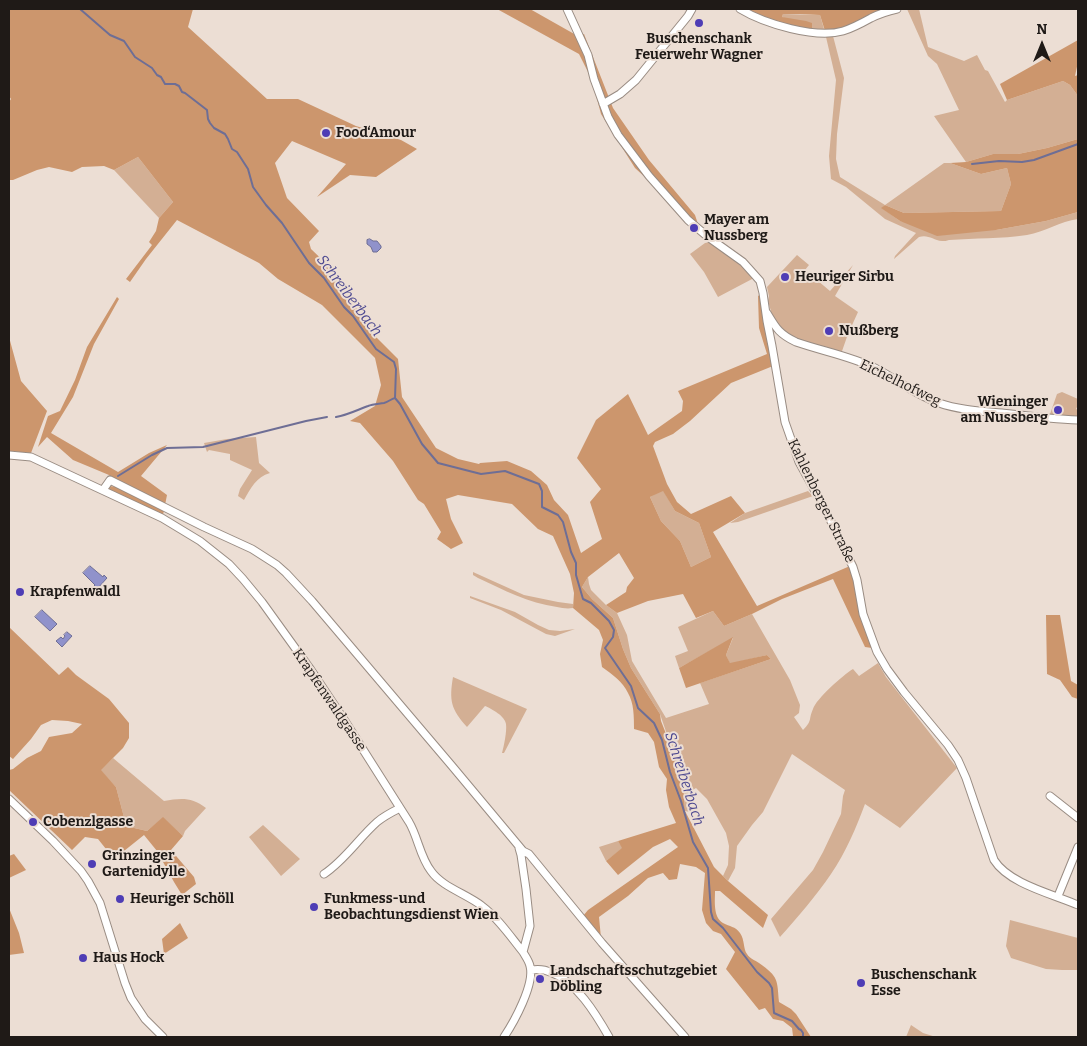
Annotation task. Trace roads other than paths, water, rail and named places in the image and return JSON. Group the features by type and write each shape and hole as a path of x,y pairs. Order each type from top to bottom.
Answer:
{"street":[{"name":"Kahlenberger Straße","path":"567,9 588,55 610,122 618,135 663,193 688,220 733,254 760,281 786,429 804,472 854,567 863,614 877,652 904,692 958,760 996,863 1018,881 1078,904"},
{"path":"604,104 620,94 636,80 692,9"},
{"path":"740,9 765,21 827,34 844,31 896,9"},
{"name":"Eichelhofweg","path":"765,310 778,330 786,337 869,366 921,396 944,404 980,411 1057,420 1078,420"},
{"path":"772,346 775,340 786,337"},
{"name":"Krapfenwaldgasse","path":"9,454 31,457 157,515 219,555 238,572 262,602 343,718 412,827 419,848 431,872 440,880 472,898 492,914 523,952 531,970"},
{"path":"103,490 110,480 252,549 281,569 312,601 523,851 529,854 602,943 685,1037"},
{"path":"1050,796 1078,818"},
{"path":"9,799 53,841 88,881 100,903 131,998 145,1019 163,1037"},
{"path":"324,874 332,869 376,823 400,808"},
{"path":"518,845 522,862 529,922 523,952"},
{"path":"1058,896 1078,847"},
{"path":"504,1037 516,1017 529,986 531,970 550,972 568,982 587,1004 609,1037"}],"water":[{"path":"367,240 377,241 381,246 377,252 373,252 367,244"},
{"path":"90,566 107,578 97,589 83,573"},
{"path":"42,610 57,624 50,631 35,617"},
{"path":"67,632 72,636 62,647 56,641 61,637 63,639"}],"waterway":[{"name":"Schreiberbach","path":"80,9 110,35 124,41 135,57 152,68 165,84 179,86 182,92 207,110 210,123 214,128 225,134 232,149 237,152 248,169 253,187 282,223 309,263 324,278 376,349 394,362 396,369 395,398 422,444 438,463 481,474 505,471 539,484 542,491 542,507 558,515 563,522 576,563 576,575 583,599 591,603 609,621 614,630 613,637 605,648 631,686 638,708 654,723 662,740 670,772 693,842 708,868 713,919 723,928 757,972 769,983 772,988 774,1013 792,1021 801,1030 803,1037"},
{"path":"972,164 1034,160 1078,144"},
{"path":"336,417 370,405 385,403 395,398"},
{"path":"118,476 167,448 203,447 327,417"}],"place":[{"name":"Buschenschank Feuerwehr Wagner","path":"699,23"},
{"name":"Food‘Amour","path":"326,133"},
{"name":"Mayer am Nussberg","path":"694,228"},
{"name":"Heuriger Sirbu","path":"785,277"},
{"name":"Nußberg","path":"829,331"},
{"name":"Wieninger am Nussberg","path":"1058,410"},
{"name":"Krapfenwaldl","path":"20,592"},
{"name":"Cobenzlgasse","path":"33,822"},
{"name":"Grinzinger Gartenidylle","path":"92,864"},
{"name":"Heuriger Schöll","path":"120,899"},
{"name":"Funkmess-und Beobachtungsdienst Wien","path":"314,907"},
{"name":"Haus Hock","path":"83,958"},
{"name":"Landschaftsschutzgebiet Döbling","path":"540,979"},
{"name":"Buschenschank Esse","path":"861,983"}]}
